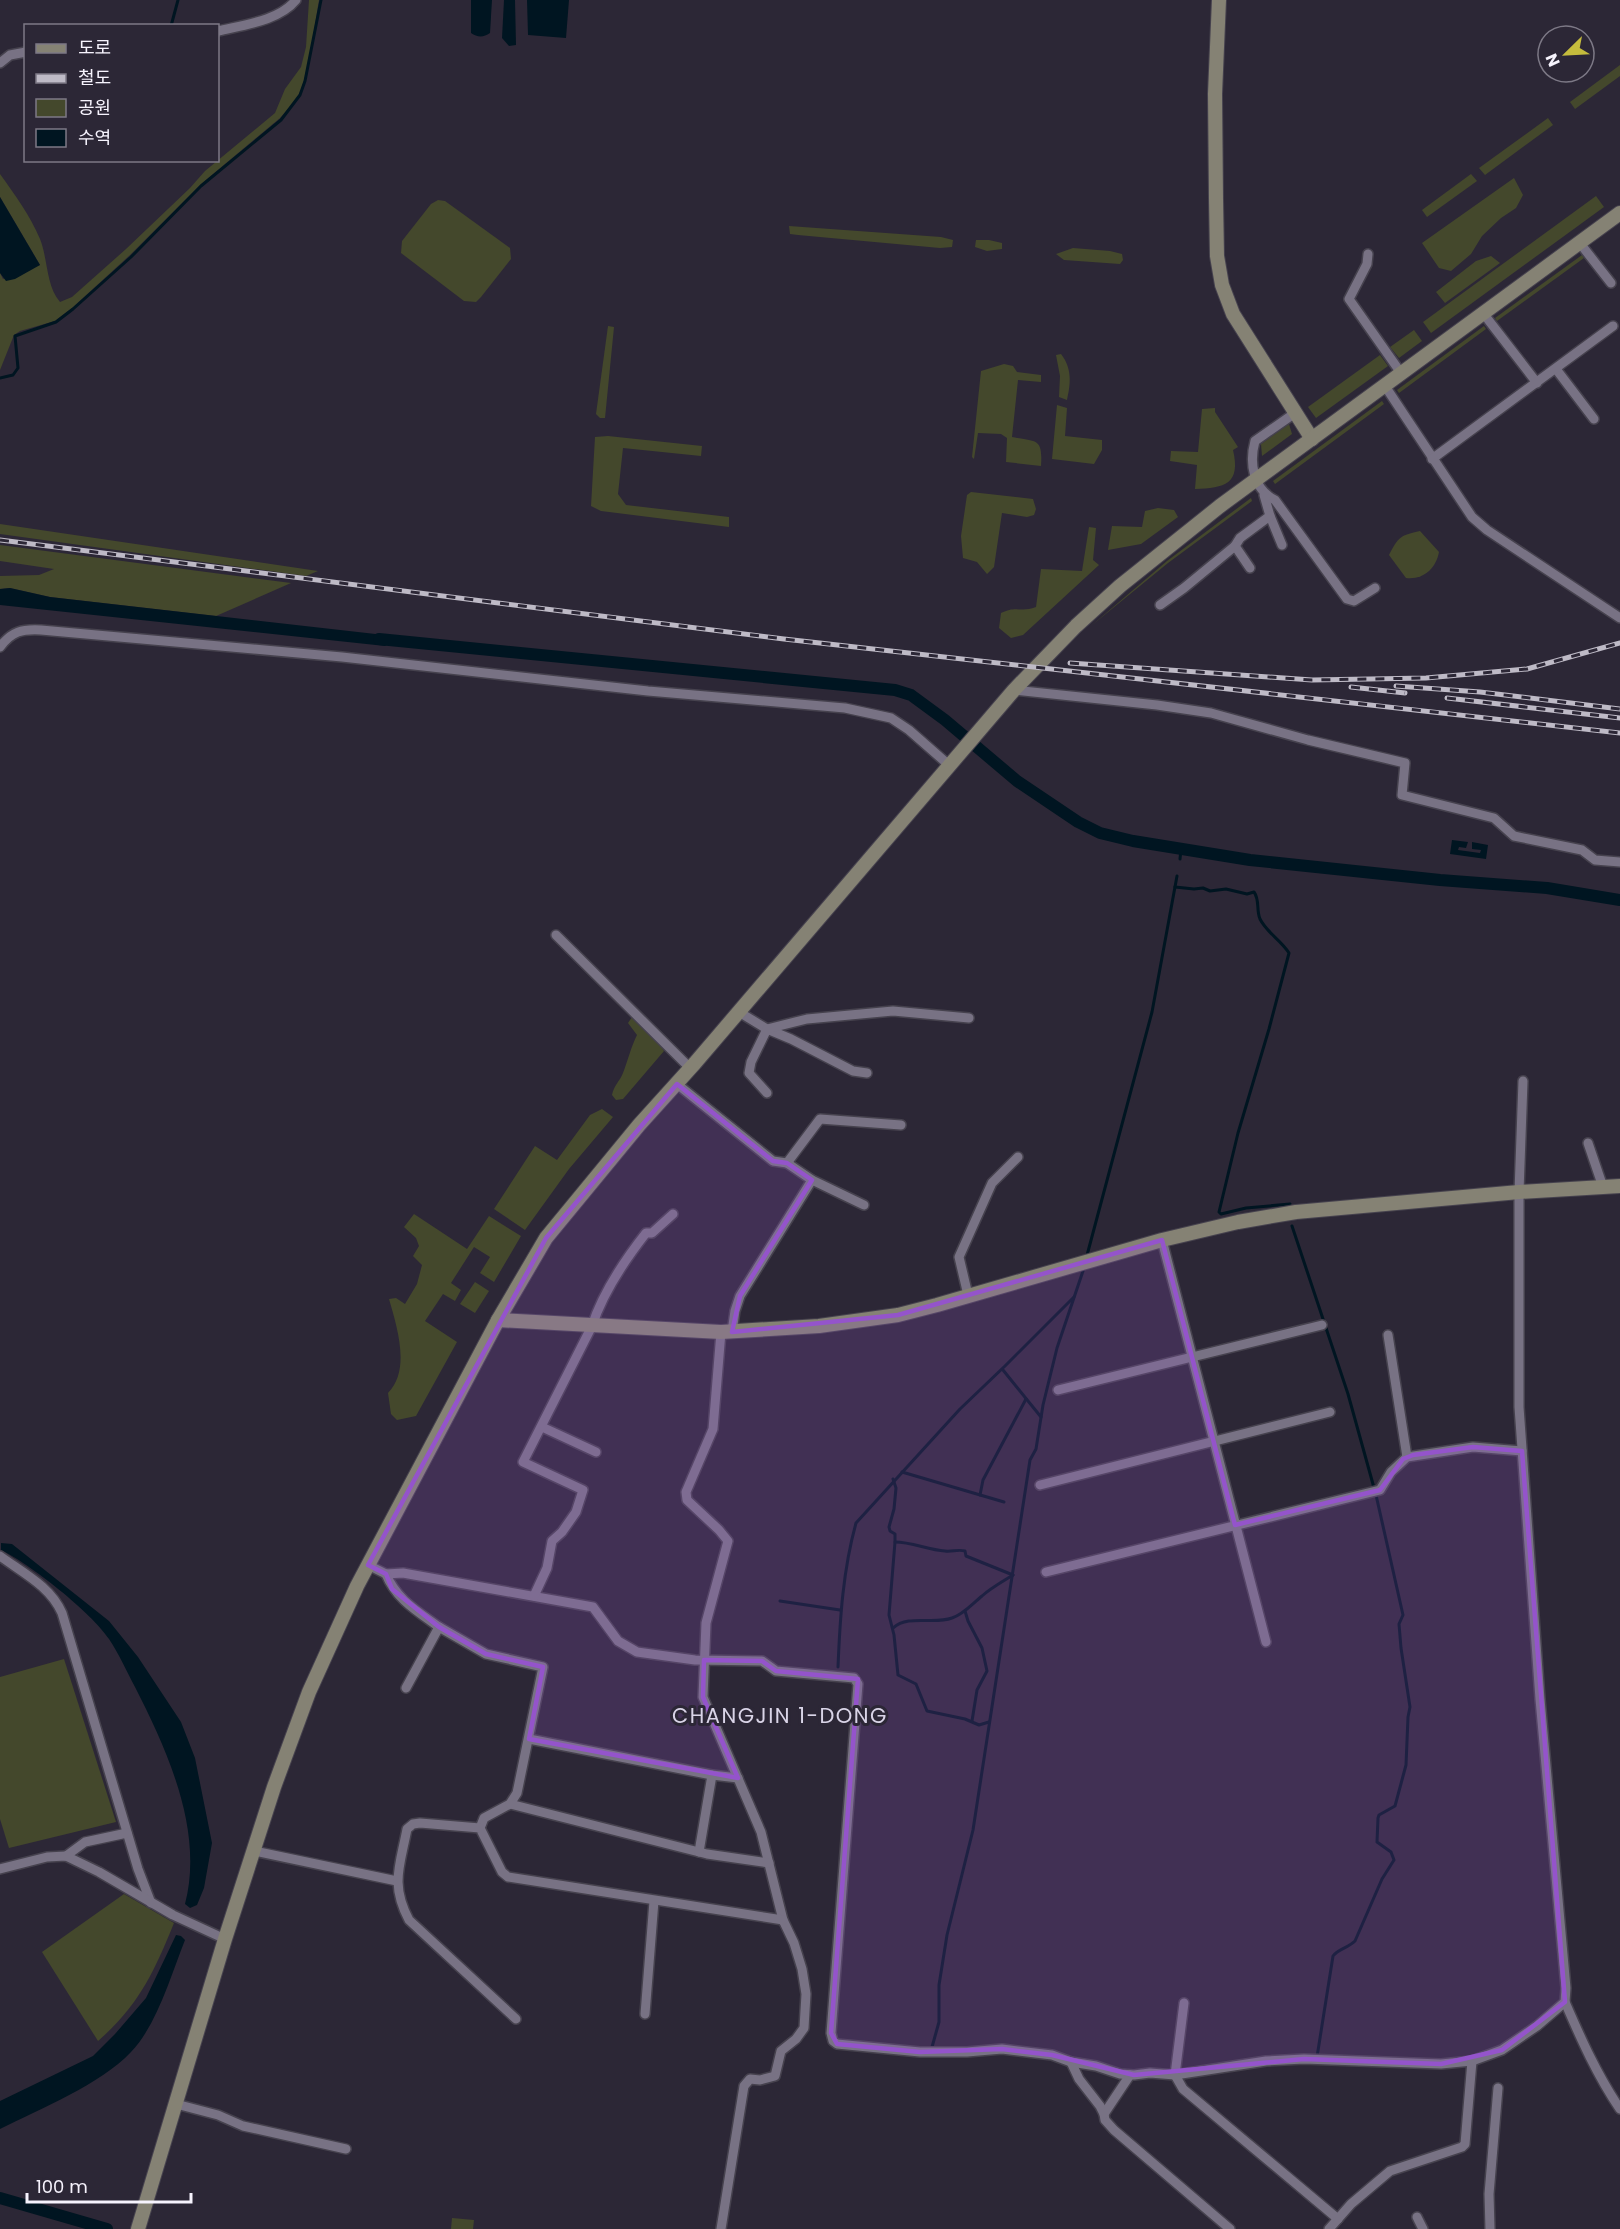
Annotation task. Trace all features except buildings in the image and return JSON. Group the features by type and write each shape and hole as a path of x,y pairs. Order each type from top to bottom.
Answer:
{"main road":[{"path":"1219,0 1215,164 1217,256 1222,285 1233,314 1312,439"},
{"path":"138,2229 225,1939 274,1787 309,1692 368,1564 498,1320 546,1238 639,1125 691,1069 1014,690 1077,626 1120,586 1220,506 1620,213"},
{"path":"498,1320 726,1332 853,1322 898,1315 1162,1240 1238,1222 1296,1212 1520,1192 1620,1186"}],"street":[{"path":"219,31 252,23 282,12 296,0"},
{"path":"0,63 10,55 24,52"},
{"path":"1579,243 1611,284"},
{"path":"1368,254 1367,264 1349,299 1401,374"},
{"path":"1483,313 1537,383"},
{"path":"1432,459 1613,326"},
{"path":"1556,369 1594,419"},
{"path":"1385,386 1472,517 1487,530 1620,618"},
{"path":"1282,545 1257,480 1251,457 1255,441 1295,413"},
{"path":"1264,495 1275,500 1347,599 1354,601 1375,588"},
{"path":"1160,605 1184,588 1235,546 1240,538 1270,516"},
{"path":"1235,546 1250,568"},
{"path":"0,647 12,634 20,630 41,630 342,657 648,691 845,708 891,718 909,730 950,766"},
{"path":"1014,690 1211,713 1308,740 1405,763 1402,795 1494,818 1514,836 1582,850 1595,860 1620,862"},
{"path":"556,935 691,1069"},
{"path":"767,1029 807,1019 893,1011 969,1018"},
{"path":"739,1012 767,1029 853,1071 867,1073"},
{"path":"767,1029 751,1062 749,1073 767,1093"},
{"path":"1523,1081 1520,1192 1522,1451 1553,1859 1566,1988 1565,2002 1589,2056 1605,2087 1620,2109"},
{"path":"677,1084 773,1161 787,1163 812,1180 864,1205"},
{"path":"787,1163 820,1119 901,1125"},
{"path":"1588,1143 1603,1187"},
{"path":"968,1295 959,1257 992,1183 1018,1157"},
{"path":"721,2229 744,2086 750,2079 760,2080 775,2076 781,2051 796,2039 804,2028 806,1994 802,1969 794,1943 783,1920 761,1832 704,1697 706,1623 728,1540 687,1500 686,1492 713,1429 726,1332 740,1296 812,1180"},
{"path":"534,1596 547,1568 552,1541 562,1532 576,1512 583,1490 523,1462 592,1326 598,1306 627,1256 646,1233 652,1233 673,1214"},
{"path":"1162,1240 1266,1642"},
{"path":"1058,1390 1322,1325"},
{"path":"1388,1335 1407,1457"},
{"path":"1040,1485 1330,1412"},
{"path":"542,1427 596,1452"},
{"path":"1046,1572 1380,1490 1391,1472 1407,1457 1473,1447 1522,1451"},
{"path":"0,1556 46,1589 59,1606 151,1903"},
{"path":"368,1564 386,1574 403,1573 593,1607 618,1641 637,1652 704,1660 762,1661 776,1671 854,1678 858,1684 831,2033 833,2041 837,2044 920,2052 1002,2049 1052,2055 1071,2062 1130,2075 1175,2075 1266,2061 1304,2059 1441,2064 1472,2061 1502,2050 1537,2026 1565,2002"},
{"path":"386,1574 392,1589 439,1627 486,1654 543,1667 517,1793 510,1804 484,1818 480,1828 502,1872 508,1877 783,1920"},
{"path":"406,1688 439,1627"},
{"path":"529,1739 712,1775 738,1778"},
{"path":"699,1852 712,1775"},
{"path":"510,1804 699,1852 769,1863"},
{"path":"480,1828 413,1824 407,1829 397,1881 400,1902 409,1920 516,2019"},
{"path":"66,1856 85,1842 128,1833"},
{"path":"254,1851 397,1881"},
{"path":"0,1869 47,1857 66,1856 99,1872 173,1915 225,1939"},
{"path":"645,2014 654,1901"},
{"path":"1184,2003 1175,2075 1183,2090 1338,2219"},
{"path":"1329,2229 1351,2204 1390,2171 1462,2147 1465,2144 1472,2061"},
{"path":"1071,2062 1079,2079 1114,2130 1230,2229"},
{"path":"1104,2114 1130,2075"},
{"path":"1490,2229 1489,2194 1498,2088"},
{"path":"176,2103 218,2115 243,2126 346,2149"},
{"path":"1417,2217 1423,2229"}],"highlighted area":[{"path":"677,1084 773,1161 787,1163 812,1180 740,1296 732,1332 898,1315 1162,1240 1235,1525 1380,1490 1403,1459 1413,1455 1473,1447 1522,1451 1565,2002 1502,2050 1441,2064 1304,2059 1134,2075 1052,2055 1002,2049 920,2052 837,2044 831,2033 858,1679 776,1671 762,1661 704,1660 703,1697 738,1778 529,1739 543,1667 486,1654 439,1627 392,1589 386,1574 368,1565 546,1238"}],"green space":[{"path":"309,0 319,0 302,88 292,105 280,118 200,185 130,255 72,308 55,321 20,331 14,335 0,370 0,273 3,279 40,265 0,197 0,174 36,230 43,247 52,288 60,302 72,297 126,249 205,171 219,162 219,159 275,113 285,89 301,67 306,47"},
{"path":"1620,65 1620,76 1575,109 1570,102"},
{"path":"1548,118 1553,125 1485,175 1479,168"},
{"path":"1471,174 1477,181 1427,217 1422,210"},
{"path":"1514,178 1523,195 1516,208 1501,218 1482,236 1471,254 1451,271 1439,268 1422,243"},
{"path":"1596,196 1604,207 1431,333 1423,322"},
{"path":"438,200 445,201 510,248 511,259 476,302 464,301 401,253 402,241 431,204"},
{"path":"789,226 941,237 953,240 952,247 940,248 790,234"},
{"path":"976,240 1002,243 1002,249 987,251 975,247"},
{"path":"1073,248 1110,251 1122,254 1123,260 1120,264 1064,260 1056,254"},
{"path":"1582,255 1584,258 1497,321 1495,318"},
{"path":"1491,256 1500,263 1445,303 1436,292 1476,261"},
{"path":"608,326 614,327 605,418 600,418 596,414"},
{"path":"1484,326 1486,329 1399,393 1397,390"},
{"path":"1414,330 1422,341 1399,358 1390,347"},
{"path":"1061,354 1065,359 1070,376 1067,400 1059,397 1060,376 1056,355"},
{"path":"1380,355 1388,366 1316,418 1308,407"},
{"path":"1004,364 1013,366 1017,372 1041,375 1041,382 1018,380 1012,437 1036,442 1039,445 1041,466 1006,462 1007,438 1001,434 978,433 974,459 972,457 981,371"},
{"path":"1382,401 1384,404 1275,484 1273,481"},
{"path":"1057,405 1067,408 1065,436 1102,440 1102,450 1094,464 1052,459"},
{"path":"1215,408 1215,412 1238,447 1233,450 1235,470 1228,482 1222,485 1195,489 1197,465 1170,461 1171,451 1198,452 1202,409"},
{"path":"1289,424 1292,434 1262,456 1261,444"},
{"path":"608,436 702,446 701,456 623,448 618,494 626,505 729,517 729,527 601,511 591,506 595,437"},
{"path":"971,492 1033,499 1036,509 1034,515 1027,517 1002,513 994,567 987,574 977,562 963,558 961,536 967,495"},
{"path":"1251,498 1252,501 1168,563 1091,626 1167,561"},
{"path":"1158,508 1174,510 1178,517 1141,544 1108,550 1112,526 1142,527 1145,511"},
{"path":"0,524 318,571 306,576 0,534"},
{"path":"1089,527 1096,528 1093,560 1099,565 1023,635 1011,638 999,628 1001,613 1036,607 1041,569 1082,571"},
{"path":"1420,531 1439,552 1428,572 1418,577 1406,578 1389,555 1401,538"},
{"path":"0,545 291,583 216,616 50,597 10,588 0,589 0,576 39,575 54,569 0,561"},
{"path":"632,1017 653,1035 664,1051 623,1099 616,1100 612,1095 637,1035 628,1023"},
{"path":"602,1109 613,1117 569,1169 525,1230 494,1209 535,1146 557,1160 590,1115"},
{"path":"414,1214 467,1249 489,1216 521,1236 494,1282 480,1273 490,1257 474,1247 451,1283 461,1290 455,1301 443,1294 425,1321 457,1342 416,1416 397,1420 391,1414 388,1393 395,1384 401,1361 398,1335 389,1299 396,1298 405,1304 417,1284 422,1265 413,1256 419,1246 416,1238 404,1227"},
{"path":"475,1282 489,1291 475,1313 460,1304"},
{"path":"64,1659 116,1822 9,1848 0,1819 0,1677"},
{"path":"124,1894 174,1923 152,1972 135,2001 98,2041 42,1952"},
{"path":"452,2218 474,2220 473,2229 451,2229"}],"water":[{"path":"471,0 492,0 490,33 485,36 471,33"},
{"path":"504,0 515,0 516,45 509,46 502,38"},
{"path":"527,0 569,0 566,38 528,35"},
{"path":"0,197 40,265 15,279 6,281 0,273"},
{"path":"10,588 50,597 402,637 385,646 0,605 0,589"},
{"path":"1452,840 1468,842 1466,848 1459,847 1458,850 1480,853 1481,850 1472,849 1472,842 1488,845 1486,859 1450,854"},
{"path":"1,1543 12,1544 109,1621 138,1657 181,1722 195,1758 212,1843 204,1888 197,1905 190,1908 185,1904 190,1876 190,1848 180,1792 159,1738 120,1657 109,1639 89,1616 43,1577 1,1550"},
{"path":"176,1935 185,1940 169,1984 156,2014 131,2052 104,2075 87,2085 0,2129 0,2101 93,2056 115,2034 146,1998"}],"waterway":[{"path":"172,24 178,0"},
{"path":"0,378 13,375 18,368 15,336 56,322 73,309 131,257 201,186 281,120 300,95 305,81 321,0"},
{"path":"379,639 895,690 911,695 945,720 1017,781 1078,822 1100,833 1133,841 1250,860 1440,880 1547,888 1620,900"},
{"path":"1180,859 1181,849"},
{"path":"1086,1259 1152,1012 1177,876"},
{"path":"1175,887 1203,888 1210,891 1226,889 1247,894 1254,892 1260,919 1289,953 1238,1133 1219,1212 1221,1214 1246,1208 1290,1204"},
{"path":"1292,1226 1348,1394 1376,1495 1403,1615 1399,1624 1410,1707 1406,1765 1395,1806 1379,1815 1378,1818 1377,1842 1391,1852 1394,1860 1382,1879 1355,1941 1333,1956 1317,2057"},
{"path":"932,2047 939,2022 939,1985 947,1935 973,1830 1030,1460 1036,1449 1043,1405 1057,1348 1084,1268"},
{"path":"838,1667 845,1576 856,1523 960,1409 1074,1297"},
{"path":"1003,1370 1041,1417"},
{"path":"980,1495 983,1480 1026,1399"},
{"path":"902,1472 1004,1502"},
{"path":"893,1479 896,1488 889,1527 890,1531 895,1534 895,1542 889,1615 894,1635 898,1675 916,1684 927,1711 965,1719 979,1725 989,1722"},
{"path":"895,1542 939,1550 965,1551 966,1556 1013,1575"},
{"path":"893,1628 906,1622 937,1621 956,1616 989,1590 1013,1575"},
{"path":"780,1601 840,1610"},
{"path":"965,1611 982,1648 987,1671 977,1690 972,1721"},
{"path":"0,2198 107,2229"}],"railway":[{"path":"0,540 784,639 1620,733"},
{"path":"1070,663 1312,680 1426,678 1527,669 1620,643"},
{"path":"1396,686 1480,692 1620,709"},
{"path":"1351,687 1405,693"},
{"path":"1447,698 1620,718"}],"district":[{"name":"CHANGJIN 1-DONG","path":"780,1716"}]}
